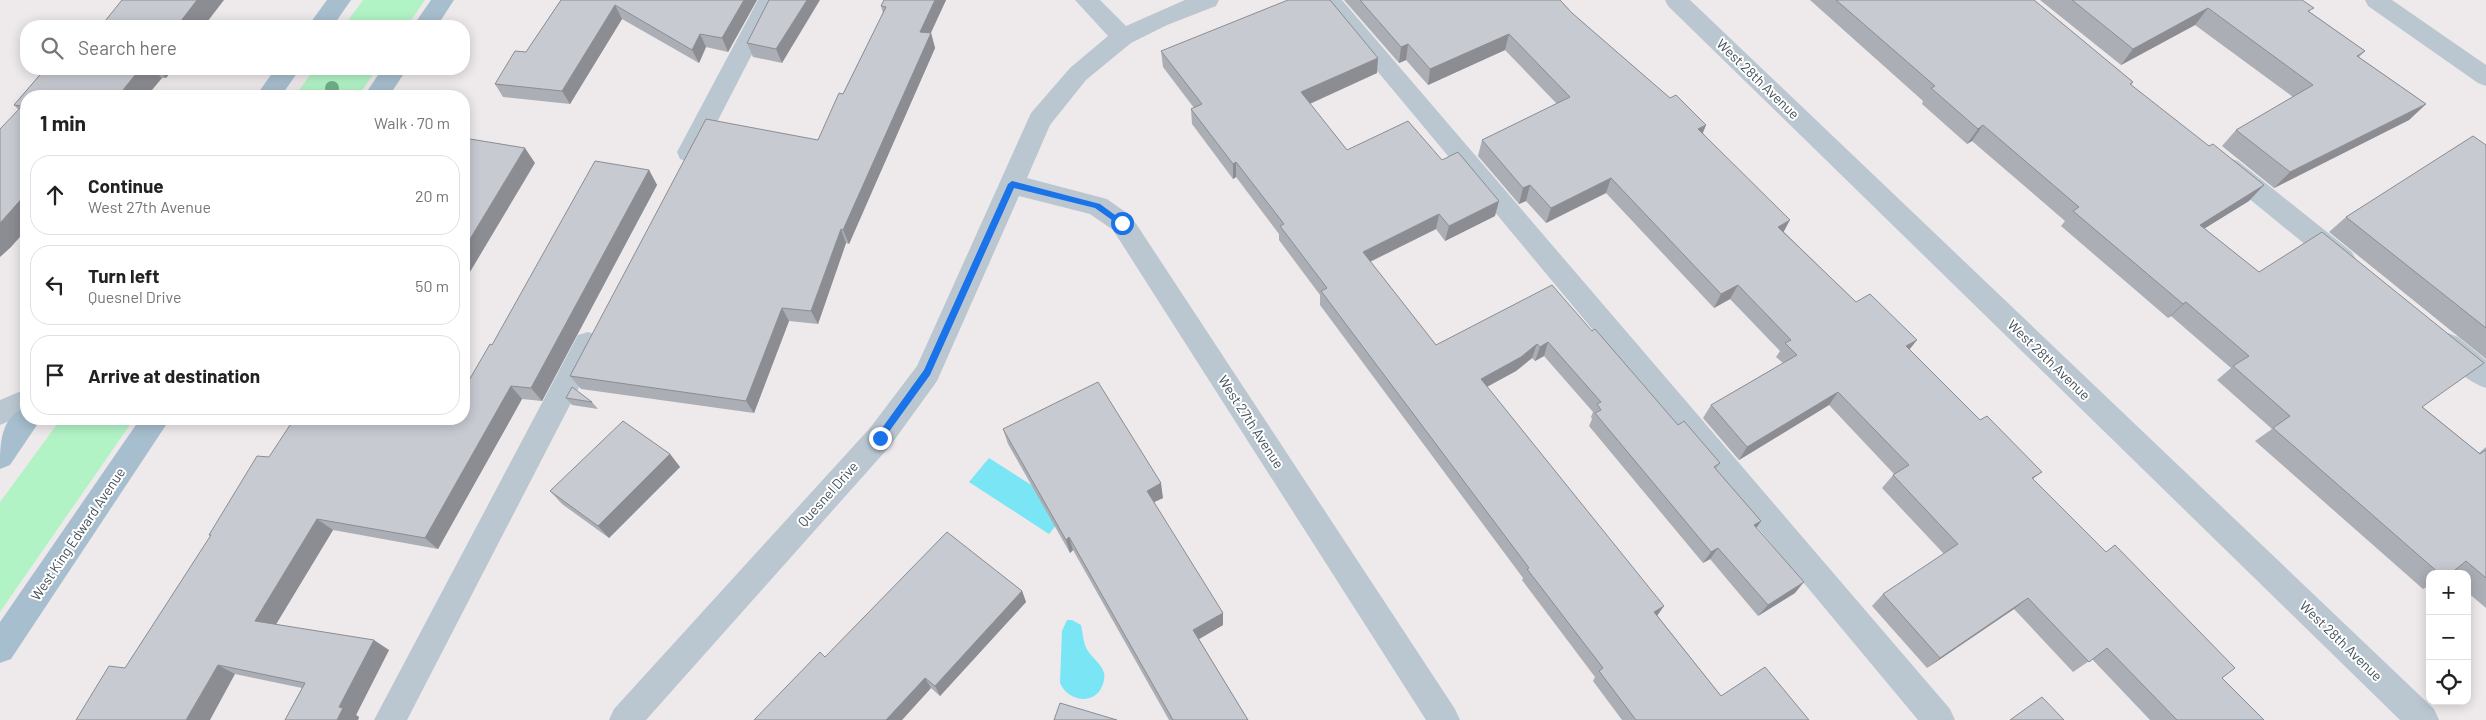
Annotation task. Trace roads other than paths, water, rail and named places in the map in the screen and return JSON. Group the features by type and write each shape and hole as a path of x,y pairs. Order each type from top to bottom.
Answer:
{"main road":[{"path":"325,20 340,0"},
{"path":"429,20 443,0"},
{"path":"272,90 284,75"},
{"path":"380,90 392,75"},
{"path":"0,456 22,425"},
{"name":"West King Edward Avenue","path":"0,648 152,425"}],"street":[{"path":"676,176 768,0"},
{"path":"1086,0 1123,37"},
{"name":"Quesnel Drive","path":"625,720 880,438 927,372 1040,120 1078,74 1123,37 1159,19 1208,0"},
{"path":"1329,0 1939,720"},
{"name":"West 28th Avenue","path":"1676,0 2423,720"},
{"path":"2376,0 2486,77"},
{"path":"2207,150 2362,276"},
{"name":"West 27th Avenue","path":"1012,184 1098,206 1122,223 1444,720"},
{"path":"390,720 598,325"},
{"path":"2432,332 2486,376"},
{"path":"0,413 20,404"}],"water":[{"path":"989,458 1069,509 1049,534 969,482"},
{"path":"1067,620 1072,620 1081,625 1086,648 1103,669 1103,684 1094,696 1088,698 1082,699 1069,694 1060,683 1062,631"}]}
